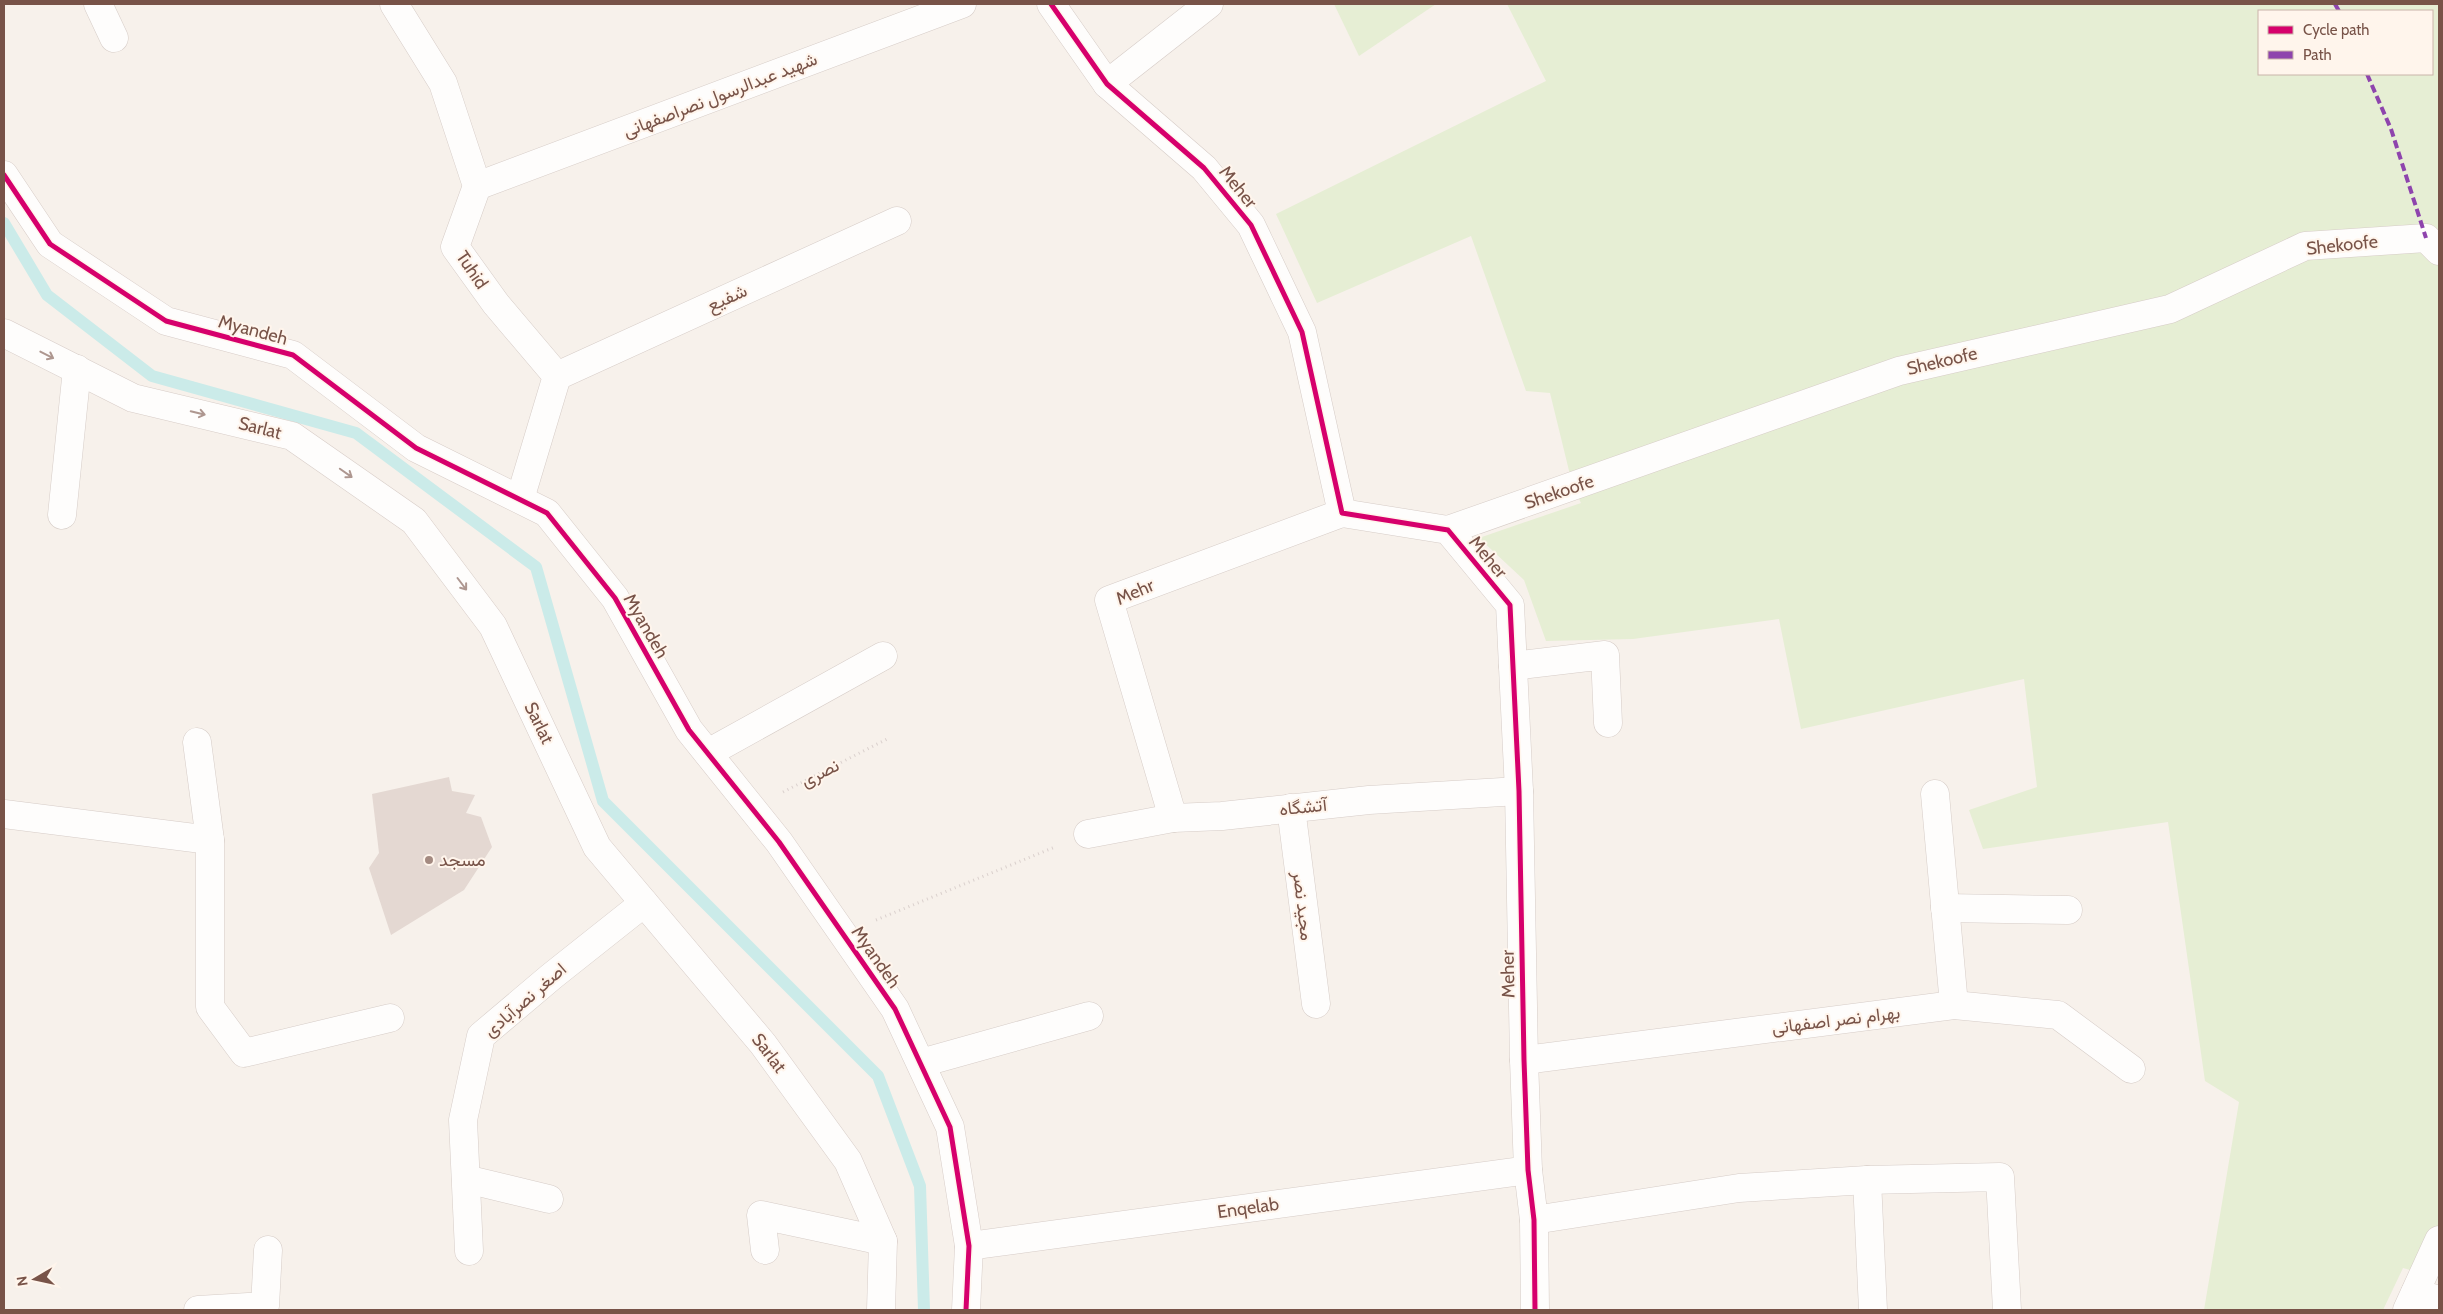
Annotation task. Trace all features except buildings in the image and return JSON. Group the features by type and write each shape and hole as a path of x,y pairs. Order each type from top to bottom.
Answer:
{"street":[{"path":"98,4 114,38"},
{"path":"394,4 443,82 477,186"},
{"name":"شهید عبدالرسول نصراصفهانی","path":"477,186 962,4"},
{"name":"Meher","path":"1051,4 1107,84 1204,168 1251,225 1302,332 1342,513 1448,530 1510,605 1520,791 1524,1060 1528,1170 1534,1220 1535,1310"},
{"path":"1107,84 1209,4"},
{"name":"Myandeh","path":"4,175 50,244 166,320 293,355 416,448 547,513 615,598 689,730 779,842 895,1009 950,1127 968,1246 966,1310"},
{"name":"Tuhid","path":"477,186 455,247 496,304 557,376"},
{"name":"شفیع","path":"557,376 897,221"},
{"name":"Shekoofe","path":"1448,530 1898,371 2170,309 2305,246 2426,238 2439,251"},
{"name":"Sarlat","path":"4,333 134,398 292,436 414,521 493,626 598,847 763,1044 848,1161 883,1241 881,1310"},
{"path":"62,515 77,370"},
{"path":"520,499 557,376"},
{"name":"Mehr","path":"1173,818 1109,600 1342,513"},
{"path":"1512,666 1605,655 1608,723"},
{"path":"708,753 883,656"},
{"path":"197,742 210,840 210,1008 244,1053 390,1018"},
{"name":"آتشگاه","path":"1088,834 1173,818 1222,816 1369,800 1520,791"},
{"path":"1935,794 1954,1005"},
{"name":"مجید نصر","path":"1291,808 1316,1004"},
{"path":"4,814 210,840"},
{"name":"اصغر نصرآبادی","path":"469,1251 462,1120 481,1036 552,976 644,903"},
{"path":"1945,908 2068,910"},
{"name":"بهرام نصر اصفهانی","path":"1524,1060 1954,1005 2058,1015 2131,1069"},
{"path":"921,1063 1089,1016"},
{"name":"Enqelab","path":"968,1246 1528,1170"},
{"path":"1534,1220 1739,1188 1867,1180 2000,1177 2007,1310"},
{"path":"466,1179 549,1199"},
{"path":"1867,1180 1873,1310"},
{"path":"765,1250 761,1215 883,1241"},
{"path":"2421,1301 2439,1240"},
{"path":"198,1310 264,1306 268,1250"}],"path":[{"path":"843,934 1088,834"}],"green space":[{"path":"1334,4 1436,4 1359,56"},
{"path":"1507,4 2439,4 2439,1278 2403,1268 2383,1310 2204,1310 2239,1102 2205,1081 2168,822 1983,849 1969,810 2037,787 2024,679 1801,729 1779,619 1633,639 1546,641 1524,580 1479,538 1581,503 1573,487 1550,393 1526,391 1471,236 1317,303 1276,214 1546,81"}],"waterway":[{"path":"4,223 47,295 152,376 356,433 536,567 603,801 878,1076 920,1186 924,1310"}],"marked path":[{"path":"2335,4 2338,10"},
{"path":"2367,75 2391,129 2426,238"}],"cycle path":[{"path":"1051,4 1107,84 1204,168 1251,225 1302,332 1342,513 1448,530 1510,605 1519,791 1524,1060 1528,1170 1534,1220 1535,1310"},
{"path":"4,175 50,244 166,321 293,355 416,448 547,513 615,598 689,730 779,842 895,1009 950,1127 969,1246 966,1310"}],"place":[{"name":"مسجد","path":"429,860"}]}
